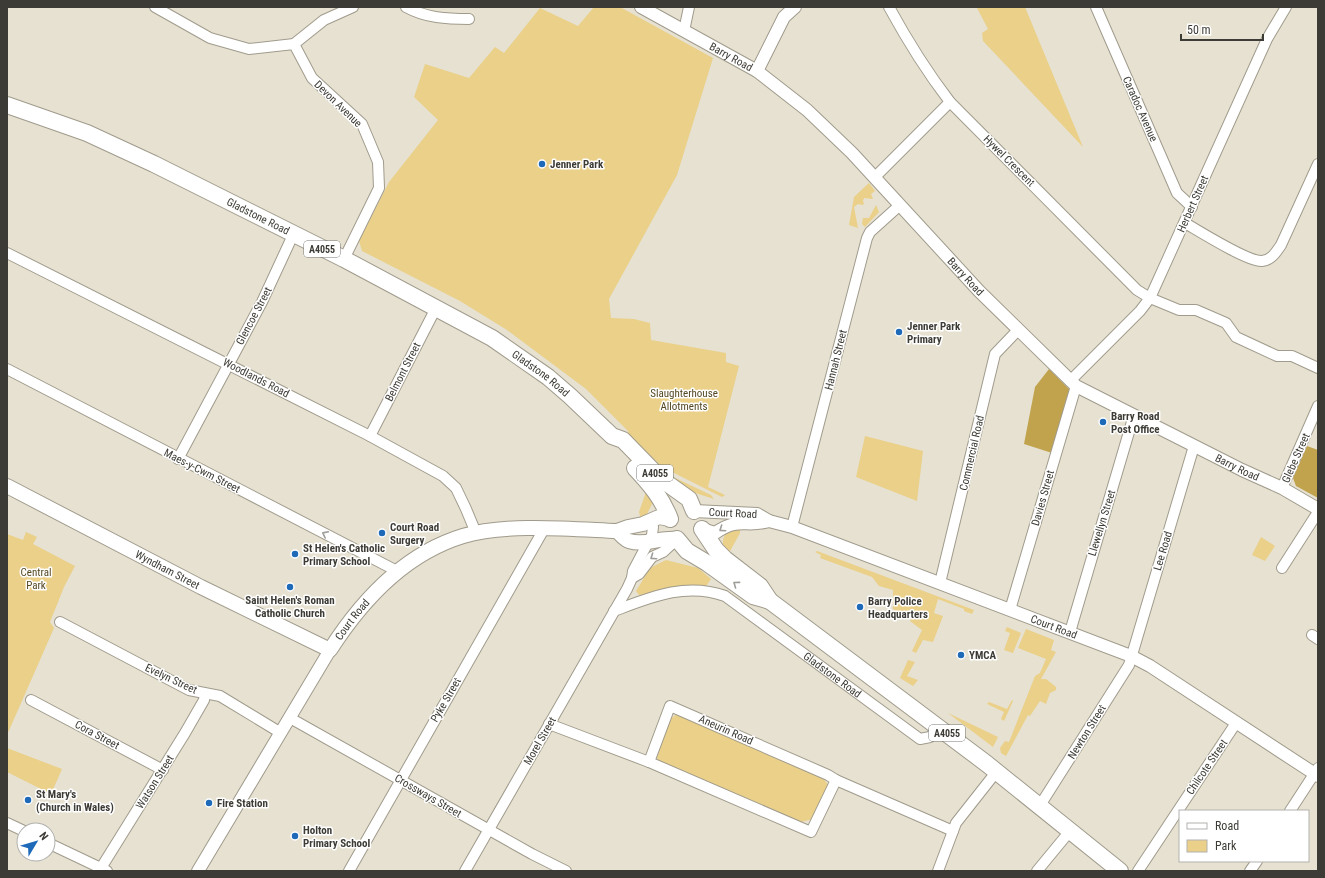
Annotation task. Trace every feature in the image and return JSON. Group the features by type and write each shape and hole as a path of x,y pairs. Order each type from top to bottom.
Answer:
{"main road":[{"name":"Gladstone Road","path":"7,105 87,133 154,164 293,235 344,258 492,338 533,366 570,396 612,436 623,440 661,479 689,499 694,512"},
{"name":"Gladstone Road","path":"612,436 617,449 655,489 666,507 670,519"},
{"name":"Wyndham Street","path":"7,486 194,583 330,650"},
{"name":"Court Road","path":"330,650 355,614 397,571 417,558 450,541 476,533 506,530 544,529 617,531 652,521 659,517 670,519 677,512 682,510 694,512 700,518 702,529 696,538 692,540 670,538 648,542 628,541 617,531"},
{"path":"670,519 670,531 677,539"},
{"name":"Gladstone Road","path":"702,529 725,559 760,586 770,601 997,771 1039,807 1120,871"},
{"name":"Gladstone Road","path":"677,539 687,551 707,562 753,596 770,601"}],"street":[{"path":"155,7 210,38 249,49 294,44 324,20 352,7"},
{"path":"406,7 418,14 444,19 469,19"},
{"name":"Barry Road","path":"641,7 731,55 757,71 827,128 875,177 952,263 1073,384 1194,446 1282,488 1318,509"},
{"path":"684,31 690,7"},
{"path":"757,71 784,16 795,7"},
{"name":"Hywel Crescent","path":"889,7 911,46 931,77 950,102 1137,290 1150,298 1180,310 1196,310 1226,324 1236,337 1277,356 1292,356 1318,368"},
{"name":"Caradoc Avenue","path":"1096,7 1177,193 1192,207"},
{"name":"Herbert Street","path":"1073,384 1140,311 1150,298 1267,39 1286,7"},
{"name":"Devon Avenue","path":"294,44 312,78 362,124 378,162 379,188 344,258"},
{"path":"875,177 950,102"},
{"path":"1185,223 1242,254 1262,261 1272,257 1281,246 1318,164"},
{"name":"Hannah Street","path":"792,527 867,238 870,232 900,205"},
{"name":"Glencoe Street","path":"178,459 262,302 293,235"},
{"name":"Woodlands Road","path":"7,253 370,436 443,476 456,488 476,533"},
{"name":"Belmont Street","path":"370,436 436,308"},
{"name":"Commercial Road","path":"940,583 996,354 1018,330"},
{"name":"Maes-y-Cwm Street","path":"7,369 178,459 397,571"},
{"name":"Davies Street","path":"1010,610 1073,384"},
{"name":"Glebe Street","path":"1282,488 1318,406"},
{"name":"Llewellyn Street","path":"1070,632 1134,415"},
{"name":"Lee Road","path":"1131,656 1194,446"},
{"name":"Court Road","path":"694,512 758,514 770,520 792,527 1131,656 1236,723 1317,772"},
{"path":"1282,568 1318,512"},
{"name":"Court Road","path":"702,529 715,533 733,523 761,523 770,520"},
{"name":"Morel Street","path":"465,871 632,578 632,571 648,542 653,527 652,521"},
{"name":"Pyke Street","path":"349,871 544,529"},
{"name":"Morel Street","path":"632,578 639,574 652,557 663,552 677,539"},
{"name":"Gladstone Road","path":"614,611 654,596 674,591 704,590 725,596 920,739 930,737 939,727"},
{"name":"Evelyn Street","path":"60,622 189,690 220,696 280,733"},
{"name":"Court Road","path":"198,871 330,650"},
{"name":"Newton Street","path":"1039,807 1129,665 1131,656"},
{"name":"Watson Street","path":"104,870 204,700 205,694"},
{"name":"Cora Street","path":"31,700 163,770"},
{"name":"Aneurin Road","path":"649,762 670,706 953,830"},
{"name":"Crossways Street","path":"290,718 552,865 566,871"},
{"name":"Chilcote Street","path":"1138,871 1236,723"},
{"path":"550,724 649,762 811,832 836,780"},
{"path":"938,871 956,823 997,771"},
{"path":"1291,810 1317,772"},
{"path":"1037,871 1070,831"},
{"path":"56,847 104,870"},
{"path":"1250,871 1256,862"}],"green space":[{"name":"Jenner Park","path":"594,7 620,7 713,58 677,175 609,299 611,318 634,319 650,323 651,340 726,353 726,362 739,366 708,487 725,495 722,497 662,467 628,434 628,431 586,389 507,330 460,301 362,251 359,241 389,182 438,120 414,97 425,64 469,78 495,47 504,53 540,8 578,26"},
{"path":"1025,7 1083,147 983,41 982,33 988,29 977,8"},
{"path":"869,183 875,191 871,194 873,199 864,198 864,204 858,204 854,207 858,228 849,225 854,197"},
{"path":"876,205 879,212 865,227 862,224 863,218 869,218"},
{"path":"865,436 923,451 917,501 856,477"},
{"path":"669,475 711,495 714,499 692,492"},
{"path":"646,492 653,502 646,516 641,520 639,512"},
{"path":"740,526 740,533 729,553 723,546 725,535"},
{"name":"Central Park","path":"26,532 37,537 33,544 75,566 64,587 50,622 54,628 7,735 7,534 23,540"},
{"path":"1261,537 1275,546 1265,561 1252,555"},
{"path":"817,551 974,610 972,614 964,611 964,609 938,599 934,613 943,616 933,642 923,640 916,653 912,651 922,630 910,621 912,618 906,614 904,617 893,609 893,590 879,586 872,577 820,558 821,555 815,552"},
{"path":"666,560 698,568 711,579 705,588 639,595 636,591 650,568"},
{"path":"1007,627 1021,633 1013,653 1004,650 1010,633 1005,631"},
{"path":"1026,629 1054,640 1051,650 1056,652 1041,679 1046,679 1056,687 1056,690 1050,693 1046,704 1040,701 1030,716 1028,715 1006,756 1001,753 1000,748 1005,741 1009,742 1035,676 1040,673 1046,659 1018,648"},
{"path":"908,660 915,662 907,676 918,680 913,686 900,678"},
{"path":"1012,700 1013,701 1004,721 1001,719 1004,712 987,704 989,702 1007,709"},
{"path":"948,713 998,737 993,747"},
{"path":"676,715 682,715 820,774 829,786 813,819 801,822 660,765 657,758 658,754 671,718"},
{"path":"7,748 62,769 51,794 7,772"}],"shaded area":[{"path":"1049,369 1071,391 1052,453 1024,444 1035,387"},
{"path":"1307,446 1318,450 1318,498 1296,486 1293,478"}],"place":[{"name":"Jenner Park","path":"542,164"},
{"name":"Jenner Park Primary","path":"899,332"},
{"name":"Barry Road Post Office","path":"1103,422"},
{"name":"Court Road Surgery","path":"382,533"},
{"name":"St Helen's Catholic Primary School","path":"295,554"},
{"name":"Saint Helen's Roman Catholic Church","path":"290,587"},
{"name":"Barry Police Headquarters","path":"860,607"},
{"name":"YMCA","path":"961,655"},
{"name":"St Mary's (Church in Wales)","path":"28,800"},
{"name":"Fire Station","path":"209,803"},
{"name":"Holton Primary School","path":"295,836"}],"park label":[{"name":"Slaughterhouse Allotments","path":"684,399"}]}
